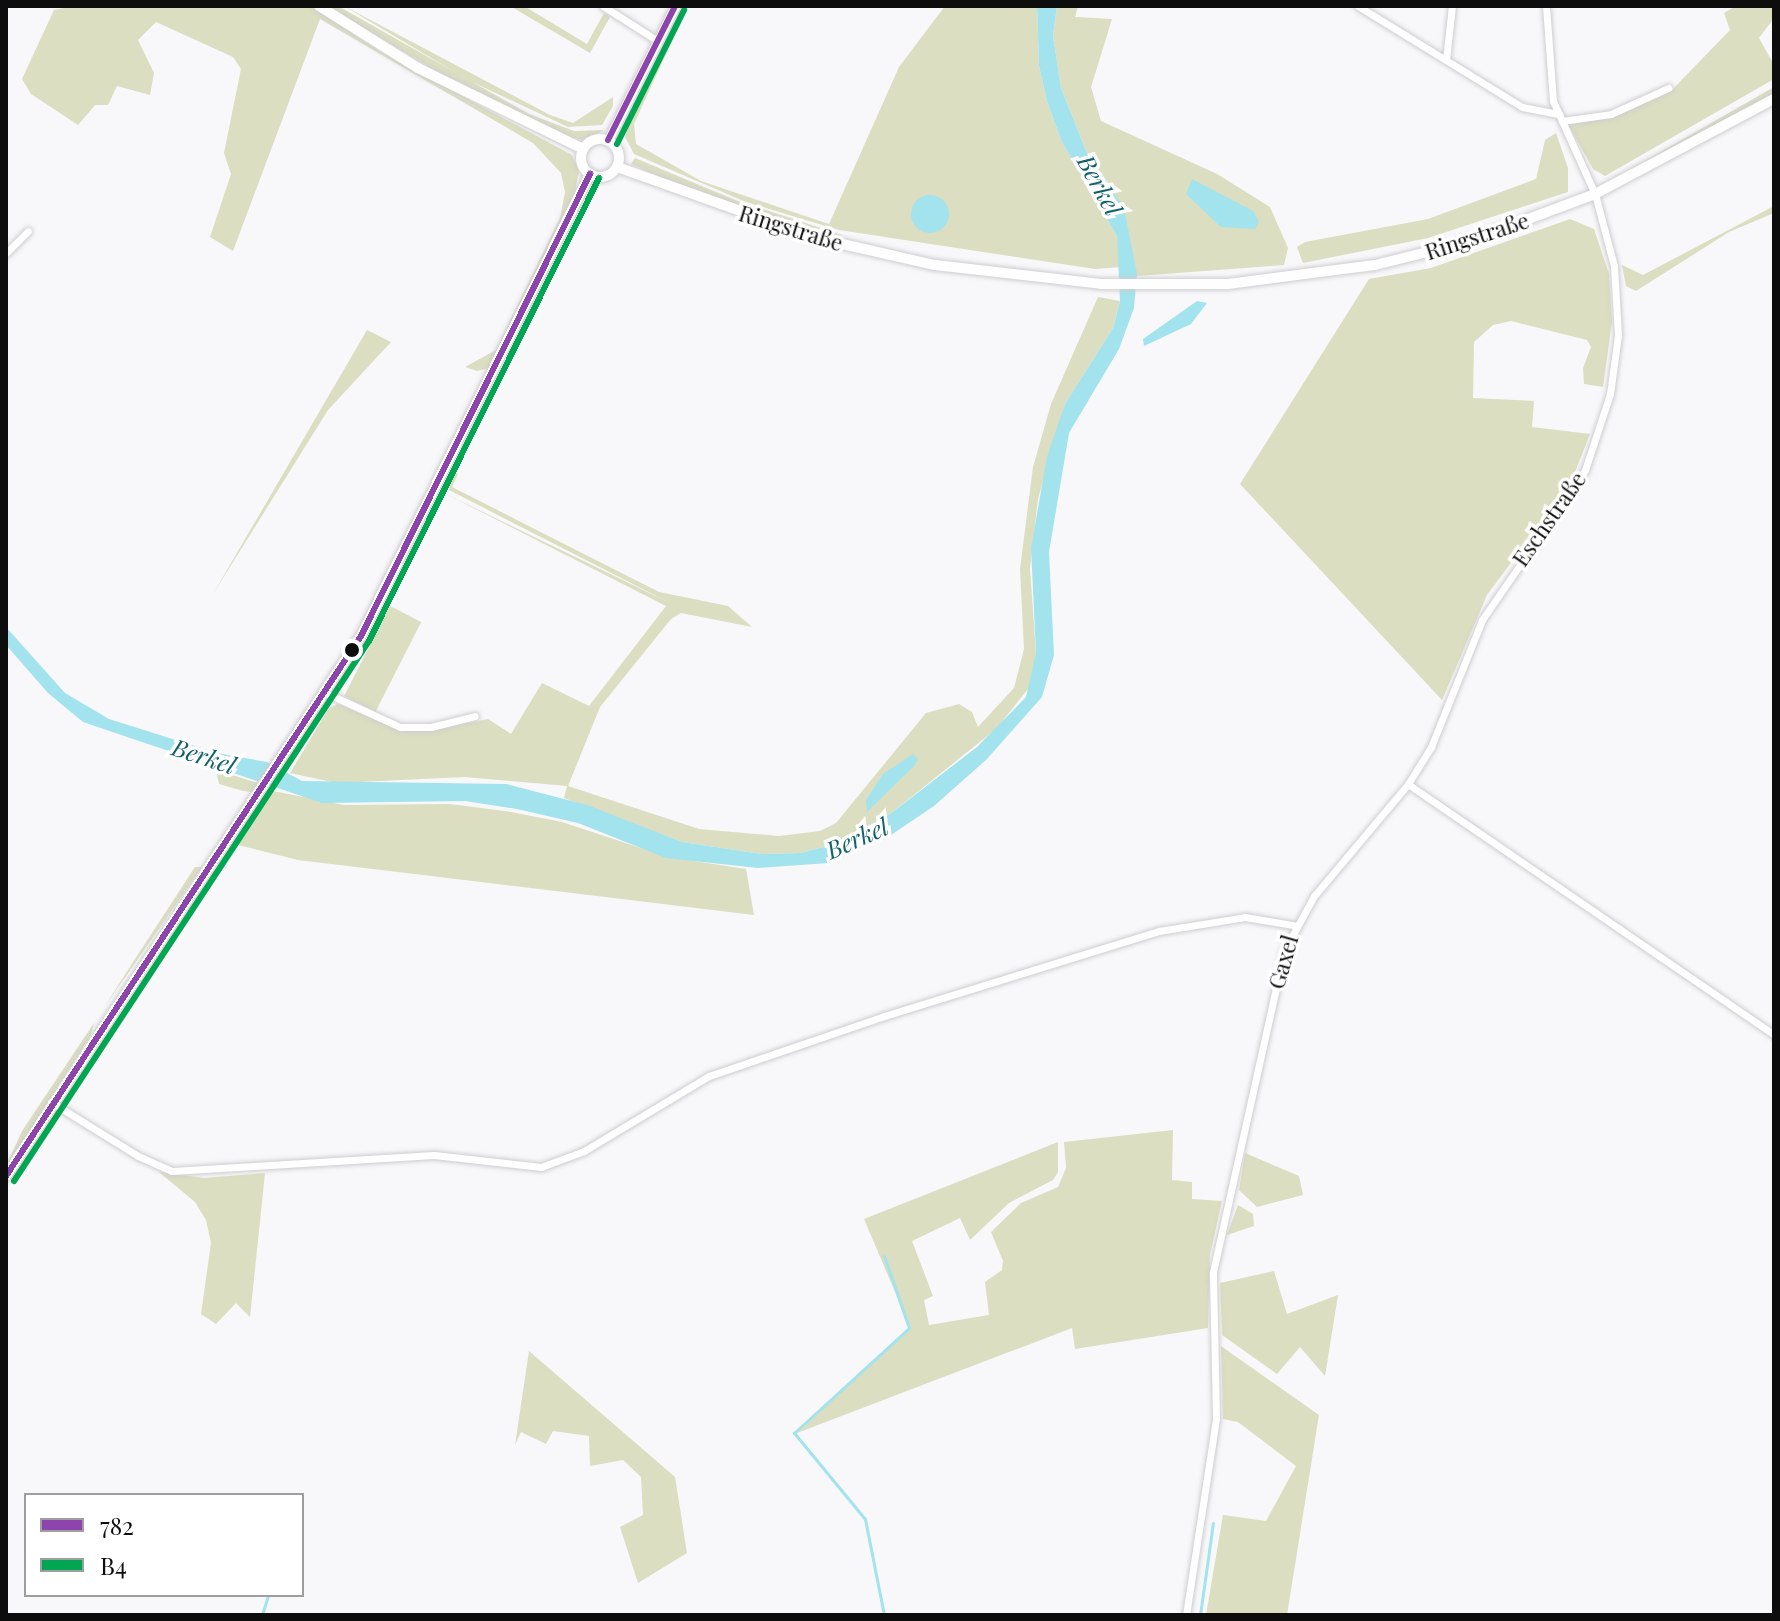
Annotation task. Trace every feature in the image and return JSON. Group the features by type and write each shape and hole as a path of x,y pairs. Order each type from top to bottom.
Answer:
{"main road":[{"path":"319,6 418,68 583,149"},
{"name":"Ringstraße","path":"617,167 725,208 857,248 991,274 1155,286 1280,280 1375,265 1464,243 1595,194 1774,99"},
{"path":"596,139 608,140 619,155 617,167 605,177 590,174 582,166 583,149 596,139"},
{"path":"6,1176 51,1102 324,692 380,602 590,174"}],"street":[{"path":"603,6 658,41"},
{"path":"608,140 675,6"},
{"path":"1358,6 1522,107 1560,117 1611,114 1668,88"},
{"path":"1446,60 1452,6"},
{"name":"Eschstraße","path":"1408,784 1446,716 1482,620 1566,501 1604,417 1614,371 1618,301 1595,194 1550,89 1546,6"},
{"path":"6,253 28,231"},
{"path":"324,692 400,727 431,727 475,716"},
{"path":"1408,784 1774,1035"},
{"name":"Gaxel","path":"1186,1615 1216,1418 1213,1272 1276,981 1293,925 1408,784"},
{"path":"51,1102 138,1156 172,1171 434,1155 541,1167 584,1151 709,1076 913,1006 1159,931 1245,917 1293,925"}],"green space":[{"path":"74,6 310,6 384,54 572,155 579,171 575,192 490,368 477,371 465,367 496,350 560,218 565,192 561,173 533,143 320,19 233,251 210,237 231,174 224,153 241,69 233,57 156,22 138,40 154,73 150,95 117,86 108,105 95,105 78,125 31,94 22,79 54,10"},
{"path":"326,6 338,6 529,114 574,131 605,130 582,140 559,134 475,94"},
{"path":"344,6 550,115 573,123 613,97 613,106 602,125 568,127 468,80"},
{"path":"510,6 524,6 587,44 604,13 610,17 590,53"},
{"path":"688,6 634,124 636,144 701,181 829,224 899,67 945,6 1037,6 1039,66 1047,101 1061,140 1117,236 1122,267 1095,269 839,230 746,202 634,154 625,137 634,110"},
{"path":"1057,6 1078,6 1075,17 1112,19 1091,87 1101,121 1217,174 1270,207 1288,248 1284,265 1137,276 1111,187 1086,151 1061,88 1053,36"},
{"path":"1736,6 1774,6 1774,18 1759,38 1774,65 1774,79 1605,176 1593,169 1568,124 1610,118 1670,92 1730,30 1724,13"},
{"path":"1774,87 1774,93 1729,121 1631,169"},
{"path":"1556,133 1568,168 1568,192 1428,238 1303,263 1297,247 1305,242 1428,219 1536,179 1545,140"},
{"path":"635,158 735,200 842,235 839,239 782,224 685,188 631,164"},
{"path":"1774,206 1774,213 1729,232 1636,291 1626,286 1622,265 1643,275"},
{"path":"1570,219 1594,229 1609,274 1612,322 1603,387 1584,384 1583,368 1591,347 1587,340 1511,321 1493,325 1474,342 1473,398 1534,401 1532,427 1590,434 1571,482 1487,595 1442,700 1240,484 1369,279 1431,268"},
{"path":"1098,297 1120,301 1113,328 1065,404 1038,499 1030,568 1036,653 1032,684 996,729 890,814 835,844 800,853 762,854 682,842 564,798 567,786 465,777 337,783 290,773 329,708 338,704 399,730 427,731 488,719 511,734 542,683 589,706 666,606 444,493 672,604 449,490 454,472 458,474 452,487 659,592 728,606 752,627 681,613 671,619 600,707 568,786 699,829 779,836 820,831 836,823 926,713 959,704 972,712 978,727 1014,688 1024,649 1020,569 1033,467 1051,404"},
{"path":"367,330 391,342 328,410 213,594"},
{"path":"390,606 421,622 375,712 344,696"},
{"path":"216,770 258,783 252,792 219,784"},
{"path":"268,790 344,805 450,804 511,812 562,822 668,857 746,869 754,915 298,860 238,845 235,842"},
{"path":"195,867 202,867 103,1009 137,956"},
{"path":"94,1023 91,1035 6,1167 22,1131"},
{"path":"1173,1130 1172,1180 1192,1182 1192,1199 1222,1201 1210,1255 1208,1328 1075,1349 1072,1328 797,1433 910,1327 864,1219 1058,1142 1058,1172 1053,1180 1009,1203 970,1240 960,1218 912,1241 933,1296 924,1300 929,1325 989,1315 985,1282 1002,1270 1003,1261 991,1232 1021,1203 1058,1187 1066,1168 1064,1142"},
{"path":"1245,1153 1299,1176 1303,1195 1257,1207 1239,1190"},
{"path":"159,1172 204,1178 265,1173 250,1317 236,1303 216,1324 201,1314 211,1243 206,1220 195,1202"},
{"path":"1238,1205 1253,1214 1254,1226 1227,1235"},
{"path":"1274,1271 1287,1314 1338,1295 1325,1376 1300,1347 1277,1374 1222,1335 1220,1283"},
{"path":"1221,1346 1319,1415 1287,1615 1206,1615 1223,1515 1266,1521 1296,1466 1238,1422 1223,1419"},
{"path":"529,1351 675,1477 687,1553 638,1583 620,1527 643,1515 641,1477 623,1460 590,1466 589,1436 553,1431 546,1444 521,1432 515,1445"}],"water":[{"name":"Berkel","path":"1037,6 1057,6 1053,36 1061,88 1086,151 1124,208 1137,274 1134,308 1119,349 1069,433 1049,552 1054,655 1042,697 986,760 934,806 885,839 828,863 758,868 666,858 578,823 465,801 322,803 83,722 48,693 6,645 6,627 65,693 109,719 217,753 267,762 302,781 506,784 587,805 682,842 762,854 800,853 835,844 890,814 977,747 1026,697 1036,653 1031,548 1047,457 1065,404 1113,328 1120,301 1117,236 1061,140 1047,101 1039,66"},
{"path":"1192,179 1253,211 1259,222 1255,229 1221,227 1186,194"},
{"path":"930,195 943,201 949,214 943,227 930,233 917,227 911,214 917,201"},
{"path":"1197,301 1207,303 1191,324 1144,346 1143,339"},
{"path":"913,754 918,759 914,766 867,812 866,800 883,774"}],"waterway":[{"path":"884,1256 909,1328 794,1433 865,1519 884,1615"},
{"path":"1200,1615 1213,1523"},
{"path":"262,1615 267,1597"}],"transit line":[{"name":"782","path":"608,140 675,6"},
{"name":"B4","path":"617,144 684,10"},
{"name":"782","path":"6,1176 361,636 590,174"},
{"name":"B4","path":"14,1181 369,641 599,178"}]}
